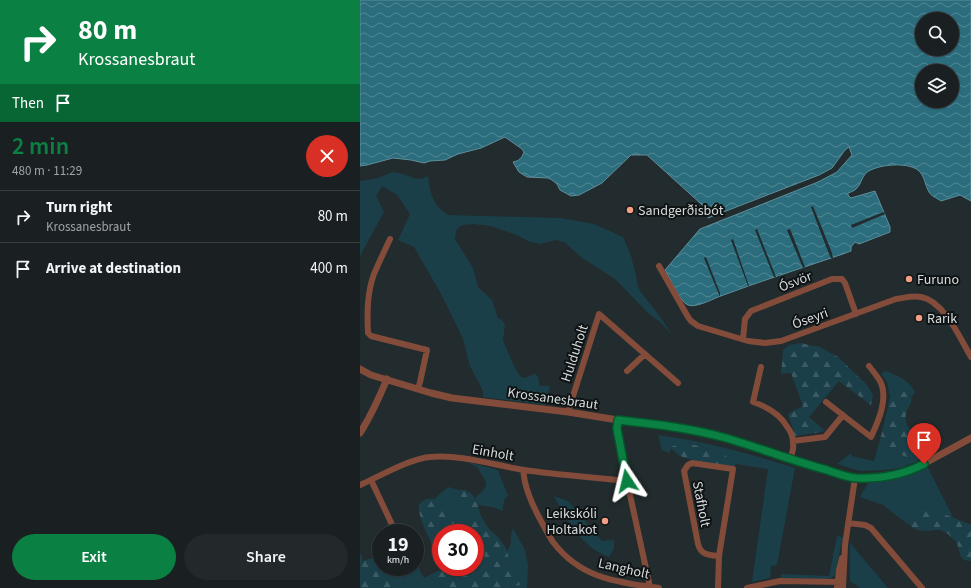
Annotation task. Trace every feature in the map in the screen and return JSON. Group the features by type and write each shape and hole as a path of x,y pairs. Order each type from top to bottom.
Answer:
{"street":[{"path":"390,239 374,274 367,305 368,333 371,336 427,350 418,389"},
{"name":"Óseyri","path":"659,266 691,321 698,326 748,341 765,343 781,341 896,299 921,297 930,300 940,308 950,320 971,357"},
{"name":"Ósvör","path":"743,339 745,319 751,311 832,280 842,279 845,283 856,314"},
{"name":"Hulduholt","path":"568,412 599,314 678,383"},
{"path":"627,371 645,354"},
{"path":"826,402 871,437 879,420 882,407 883,387 869,366"},
{"path":"761,367 753,402 778,414 790,431 793,441 790,459"},
{"name":"Krossanesbraut","path":"360,369 371,375 431,394 452,398 568,412 699,431 814,467 855,478 881,477 898,474 916,468 971,438"},
{"path":"360,433 374,409 387,379"},
{"path":"793,441 824,437 843,415"},
{"path":"618,420 617,429 650,587"},
{"name":"Einholt","path":"360,485 404,465 429,457 451,457 524,470 627,481"},
{"name":"Stafholt","path":"692,463 733,469 719,556 702,552 699,548 684,471 688,465 692,463"},
{"name":"Langholt","path":"524,470 525,482 537,512 553,542 570,560 583,570 614,581 659,588"},
{"path":"747,588 780,581 840,585 855,478"},
{"path":"371,480 392,524"},
{"path":"848,523 865,525 871,528 922,588"},
{"path":"718,588 719,556"}],"green space":[{"path":"393,172 418,179 428,176 433,198 439,207 448,215 560,218 594,224 623,237 631,256 640,291 672,335 615,279 582,258 564,242 555,240 540,244 530,242 519,236 491,226 473,224 463,225 456,231 455,239 473,268 478,287 492,300 498,318 502,320 505,325 503,340 513,364 519,375 523,378 536,374 540,386 550,386 545,405 483,397 483,391 470,366 463,339 440,292 414,247 398,240 410,214 397,195 382,186 376,196 384,212 360,256 360,181 378,178"},
{"path":"801,343 818,346 838,357 867,385 873,396 871,405 839,381 809,417 825,431 795,436 788,414 803,406 791,373 781,374 783,350 789,345"},
{"path":"885,371 906,381 915,392 912,397 908,393 896,393 890,397 887,382 881,374"},
{"path":"896,393 908,393 911,399 911,403 906,414 906,422 908,427 915,431 918,435 918,461 898,453 880,440 890,397"},
{"path":"658,435 727,448 795,468 777,565 771,566 770,578 752,582 768,469 736,464 734,468 728,467 722,453 686,442 670,447 671,449 669,453 662,450"},
{"path":"880,440 898,453 918,461 900,468 860,471 837,464 851,453 852,456 874,461"},
{"path":"685,442 722,453 726,456 729,465 728,467 685,458 678,455 670,447"},
{"path":"468,462 498,470 508,496 504,501 503,511 492,507 478,505 475,498 484,489 486,482 478,468"},
{"path":"927,466 953,517 920,507 909,518 908,523 910,526 883,505 860,497 869,480 899,478"},
{"path":"448,487 459,490 461,496 471,508 473,518 469,523 452,509 434,499"},
{"path":"459,490 465,490 472,494 477,503 481,516 489,529 498,537 506,548 510,562 517,573 520,585 510,588 447,588 428,576 432,574 432,576 484,576 484,524 432,524 432,545 423,524 419,504 428,499 438,500 444,503 469,523 473,518 472,512"},
{"path":"554,496 568,501 602,541 614,540 614,549 609,557 598,552 580,537"},
{"path":"920,507 942,513 971,525 971,561 967,561 962,558 956,543 948,534 941,530 919,530 910,525 910,514"},
{"path":"513,528 525,550 528,565 527,588 510,588 520,585 517,573 510,562 507,552 511,543"},
{"path":"837,536 843,537 835,574 832,578 781,578 781,574 829,576"},
{"path":"850,543 888,588 860,588 850,581"},
{"path":"360,554 362,556 362,561 372,558 372,576 402,576 404,582 402,588 360,588"},
{"path":"402,576 423,576 424,578 428,576 447,588 402,588"}],"water":[{"path":"360,0 971,0 971,201 960,195 941,201 930,193 920,172 909,166 893,165 871,170 864,175 858,187 848,193 848,195 851,198 875,191 890,227 890,232 859,244 855,242 851,247 851,251 748,286 699,305 691,306 685,303 665,270 700,229 818,182 837,172 852,155 849,147 845,150 832,168 819,175 708,218 710,212 647,155 631,155 602,183 579,195 571,196 560,190 557,184 548,178 527,177 519,172 513,162 520,159 524,152 505,137 481,148 458,154 445,160 424,163 393,158 360,166"}],"pier":[{"path":"813,206 833,258 831,258 829,254 811,207"},
{"path":"884,212 885,214 852,228 851,225"},
{"path":"757,229 776,277 774,277 755,230"},
{"path":"790,229 805,267 803,268 787,230"},
{"path":"733,239 749,286 731,240"},
{"path":"706,257 720,293 720,297 704,258"}],"place":[{"name":"Sandgerðisbót","path":"630,210"},
{"name":"Furuno","path":"909,279"},
{"name":"Rarik","path":"919,318"},
{"name":"Leikskóli Holtakot","path":"605,521"}],"route":[{"path":"627,481 617,429 618,420 664,425 699,431 735,441 814,467 855,478 881,477 898,474 924,464"}]}
